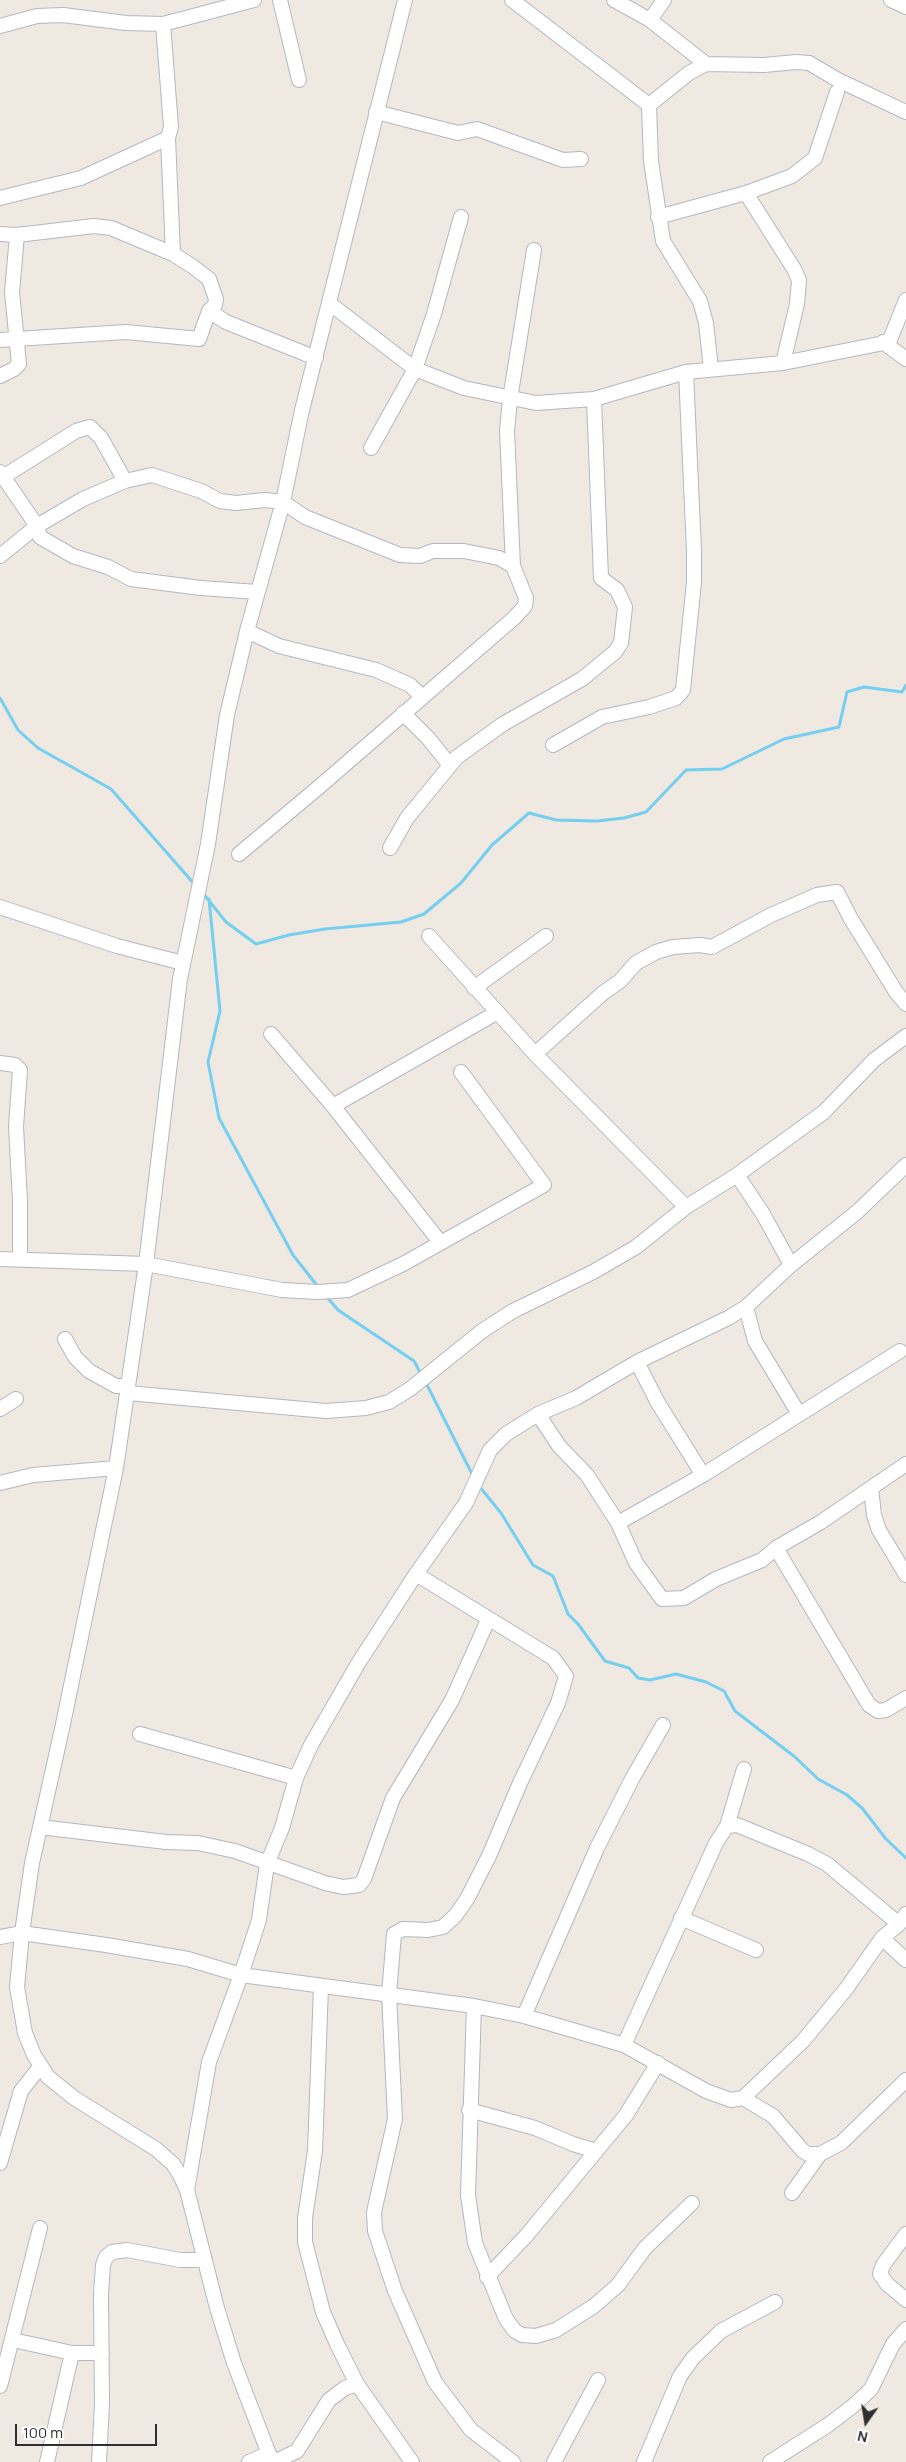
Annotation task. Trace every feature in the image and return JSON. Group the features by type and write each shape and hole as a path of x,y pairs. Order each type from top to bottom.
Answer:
{"street":[{"path":"0,26 37,16 63,15 126,23 163,24 254,0"},
{"path":"280,0 299,80"},
{"path":"272,2459 234,2363 187,2190 180,2175 165,2156 74,2098 56,2085 40,2067 25,2033 17,1987 26,1894 116,1468 146,1264 183,963 208,844 227,715 246,630 283,502 329,303 405,0"},
{"path":"614,0 650,20 706,64"},
{"path":"650,20 664,0"},
{"path":"891,0 906,8"},
{"path":"514,1 570,47 649,105"},
{"path":"163,24 171,118 168,138 173,254"},
{"path":"649,105 689,73 706,64 809,63 838,80 906,112"},
{"path":"658,217 746,193 792,176 815,158 838,92"},
{"path":"649,105 652,161 658,217 663,241 700,301 706,323 711,369"},
{"path":"376,112 458,134 477,129 563,160 581,158"},
{"path":"0,198 81,178 168,138"},
{"path":"746,193 799,280 797,304 784,363"},
{"path":"371,448 415,369 434,314 461,218"},
{"path":"0,234 102,226 111,228 173,254 209,279 216,299 215,305 209,310 199,339 126,332 0,340"},
{"path":"0,376 14,370 18,364 12,292 17,234"},
{"path":"239,854 319,788 514,618 525,606 526,598 513,566 507,431 510,399 534,250"},
{"path":"329,303 415,369 464,388 510,399 550,403 594,399 686,372 784,363 889,342 906,300"},
{"path":"209,310 226,322 316,358"},
{"path":"883,342 906,360"},
{"path":"553,745 602,717 676,698 683,690 694,566 686,372"},
{"path":"390,848 407,818 449,764 503,724 582,679 616,652 622,643 625,607 617,590 601,578 594,399"},
{"path":"125,480 101,438 90,426 76,431 2,474 37,526 40,537 73,556 108,567 131,579 201,588 258,592"},
{"path":"0,556 37,526 82,499 125,480 152,475 201,491 220,501 283,502 305,517 400,556 420,556 433,551 464,551 499,558 513,566"},
{"path":"246,630 279,646 376,670 410,685 422,697"},
{"path":"404,713 449,764"},
{"path":"535,1054 603,992 620,981 636,963 656,952 673,947 700,945 712,947 771,915 817,895 837,892 850,919 896,992 906,1004"},
{"path":"0,907 116,946 183,963"},
{"path":"429,936 496,1013 535,1054 686,1206"},
{"path":"474,988 546,936"},
{"path":"333,1106 496,1013"},
{"path":"271,1034 333,1106 440,1242"},
{"path":"64,1339 75,1357 88,1371 116,1386 128,1390 326,1411 374,1406 389,1402 410,1389 482,1331 513,1311 593,1272 636,1247 686,1206 737,1176 824,1112 874,1060 906,1036"},
{"path":"0,1063 15,1065 20,1070 16,1127 20,1200 20,1259"},
{"path":"0,1259 146,1264 282,1290 318,1292 348,1290 403,1264 544,1185 461,1072"},
{"path":"187,2190 209,2062 242,1975 259,1920 267,1864 282,1828 296,1778 311,1745 339,1696 416,1574 466,1503 480,1477 490,1450 497,1441 538,1414 576,1398 637,1362 728,1318 746,1307 791,1265 857,1212 906,1165"},
{"path":"737,1176 763,1214 791,1265"},
{"path":"746,1307 755,1341 799,1414"},
{"path":"618,1524 703,1474 900,1351"},
{"path":"637,1362 658,1402 703,1474"},
{"path":"0,1409 16,1399"},
{"path":"538,1414 559,1446 587,1475 618,1524 636,1563 662,1599 684,1598 716,1579 762,1560 776,1548 821,1522 906,1464"},
{"path":"0,1483 33,1475 116,1468"},
{"path":"871,1488 874,1515 880,1530 906,1575"},
{"path":"776,1548 869,1705 878,1711 886,1710 906,1698"},
{"path":"416,1574 488,1620 553,1658 566,1676 558,1703 520,1783 489,1856 467,1900 455,1916 443,1927 428,1930 403,1929 394,1934 389,1994 395,2119 374,2212 375,2231 395,2291 435,2382 471,2430 513,2462"},
{"path":"40,1827 166,1842 198,1843 235,1851 267,1864 342,1887 359,1885 364,1879 393,1798 452,1700 488,1620"},
{"path":"524,2016 597,1848 632,1779 663,1725"},
{"path":"140,1734 296,1778"},
{"path":"624,2045 716,1843 728,1826 744,1769"},
{"path":"0,1937 22,1933 188,1958 242,1975 474,2006 524,2016 624,2045 706,2091 730,2100 743,2098 803,2041 846,1989 882,1938 902,1919 826,1864 808,1854 737,1825 728,1826"},
{"path":"681,1918 756,1950"},
{"path":"882,1938 906,1960"},
{"path":"321,1987 315,2151 305,2218 305,2242 322,2312 357,2384 412,2462"},
{"path":"474,2006 469,2110 468,2195 475,2244 487,2277 506,2319 515,2331 528,2337 556,2330 594,2306 618,2285 645,2248 692,2203"},
{"path":"487,2277 526,2236 626,2115 658,2063"},
{"path":"0,2163 21,2091 40,2067"},
{"path":"792,2193 820,2154 841,2143 903,2089"},
{"path":"743,2098 774,2116 803,2151 808,2154 820,2154"},
{"path":"469,2110 535,2128 573,2144 596,2151"},
{"path":"0,2386 40,2228"},
{"path":"906,2234 883,2265 880,2274 887,2284 906,2300"},
{"path":"99,2462 102,2404 101,2294 103,2265 106,2257 112,2252 127,2250 180,2260 205,2260"},
{"path":"646,2461 680,2376 693,2358 721,2331 776,2302"},
{"path":"770,2462 853,2406 871,2389 893,2344 906,2328"},
{"path":"13,2340 72,2353 102,2353"},
{"path":"48,2462 72,2353"},
{"path":"554,2462 598,2380"},
{"path":"249,2462 272,2459 297,2451 329,2400 345,2388 357,2384"}],"waterway":[{"path":"202,892 226,922 256,944 289,935 325,929 401,922 424,914 461,883 492,845 529,813 556,820 597,821 624,818 646,812 686,770 722,769 784,739 839,727 847,692 864,687 902,692 906,685"},
{"path":"0,698 18,730 38,748 111,789 196,886"},
{"path":"209,899 220,1011 208,1062 219,1118 293,1255 319,1288"},
{"path":"326,1296 338,1310 414,1361 422,1376"},
{"path":"425,1381 473,1476"},
{"path":"479,1486 501,1513 533,1565 553,1576 568,1614 578,1624 605,1661 629,1668 638,1678 650,1680 676,1674 706,1682 724,1691 735,1711 795,1757 818,1779 847,1795 862,1808 886,1839 906,1858"}]}
